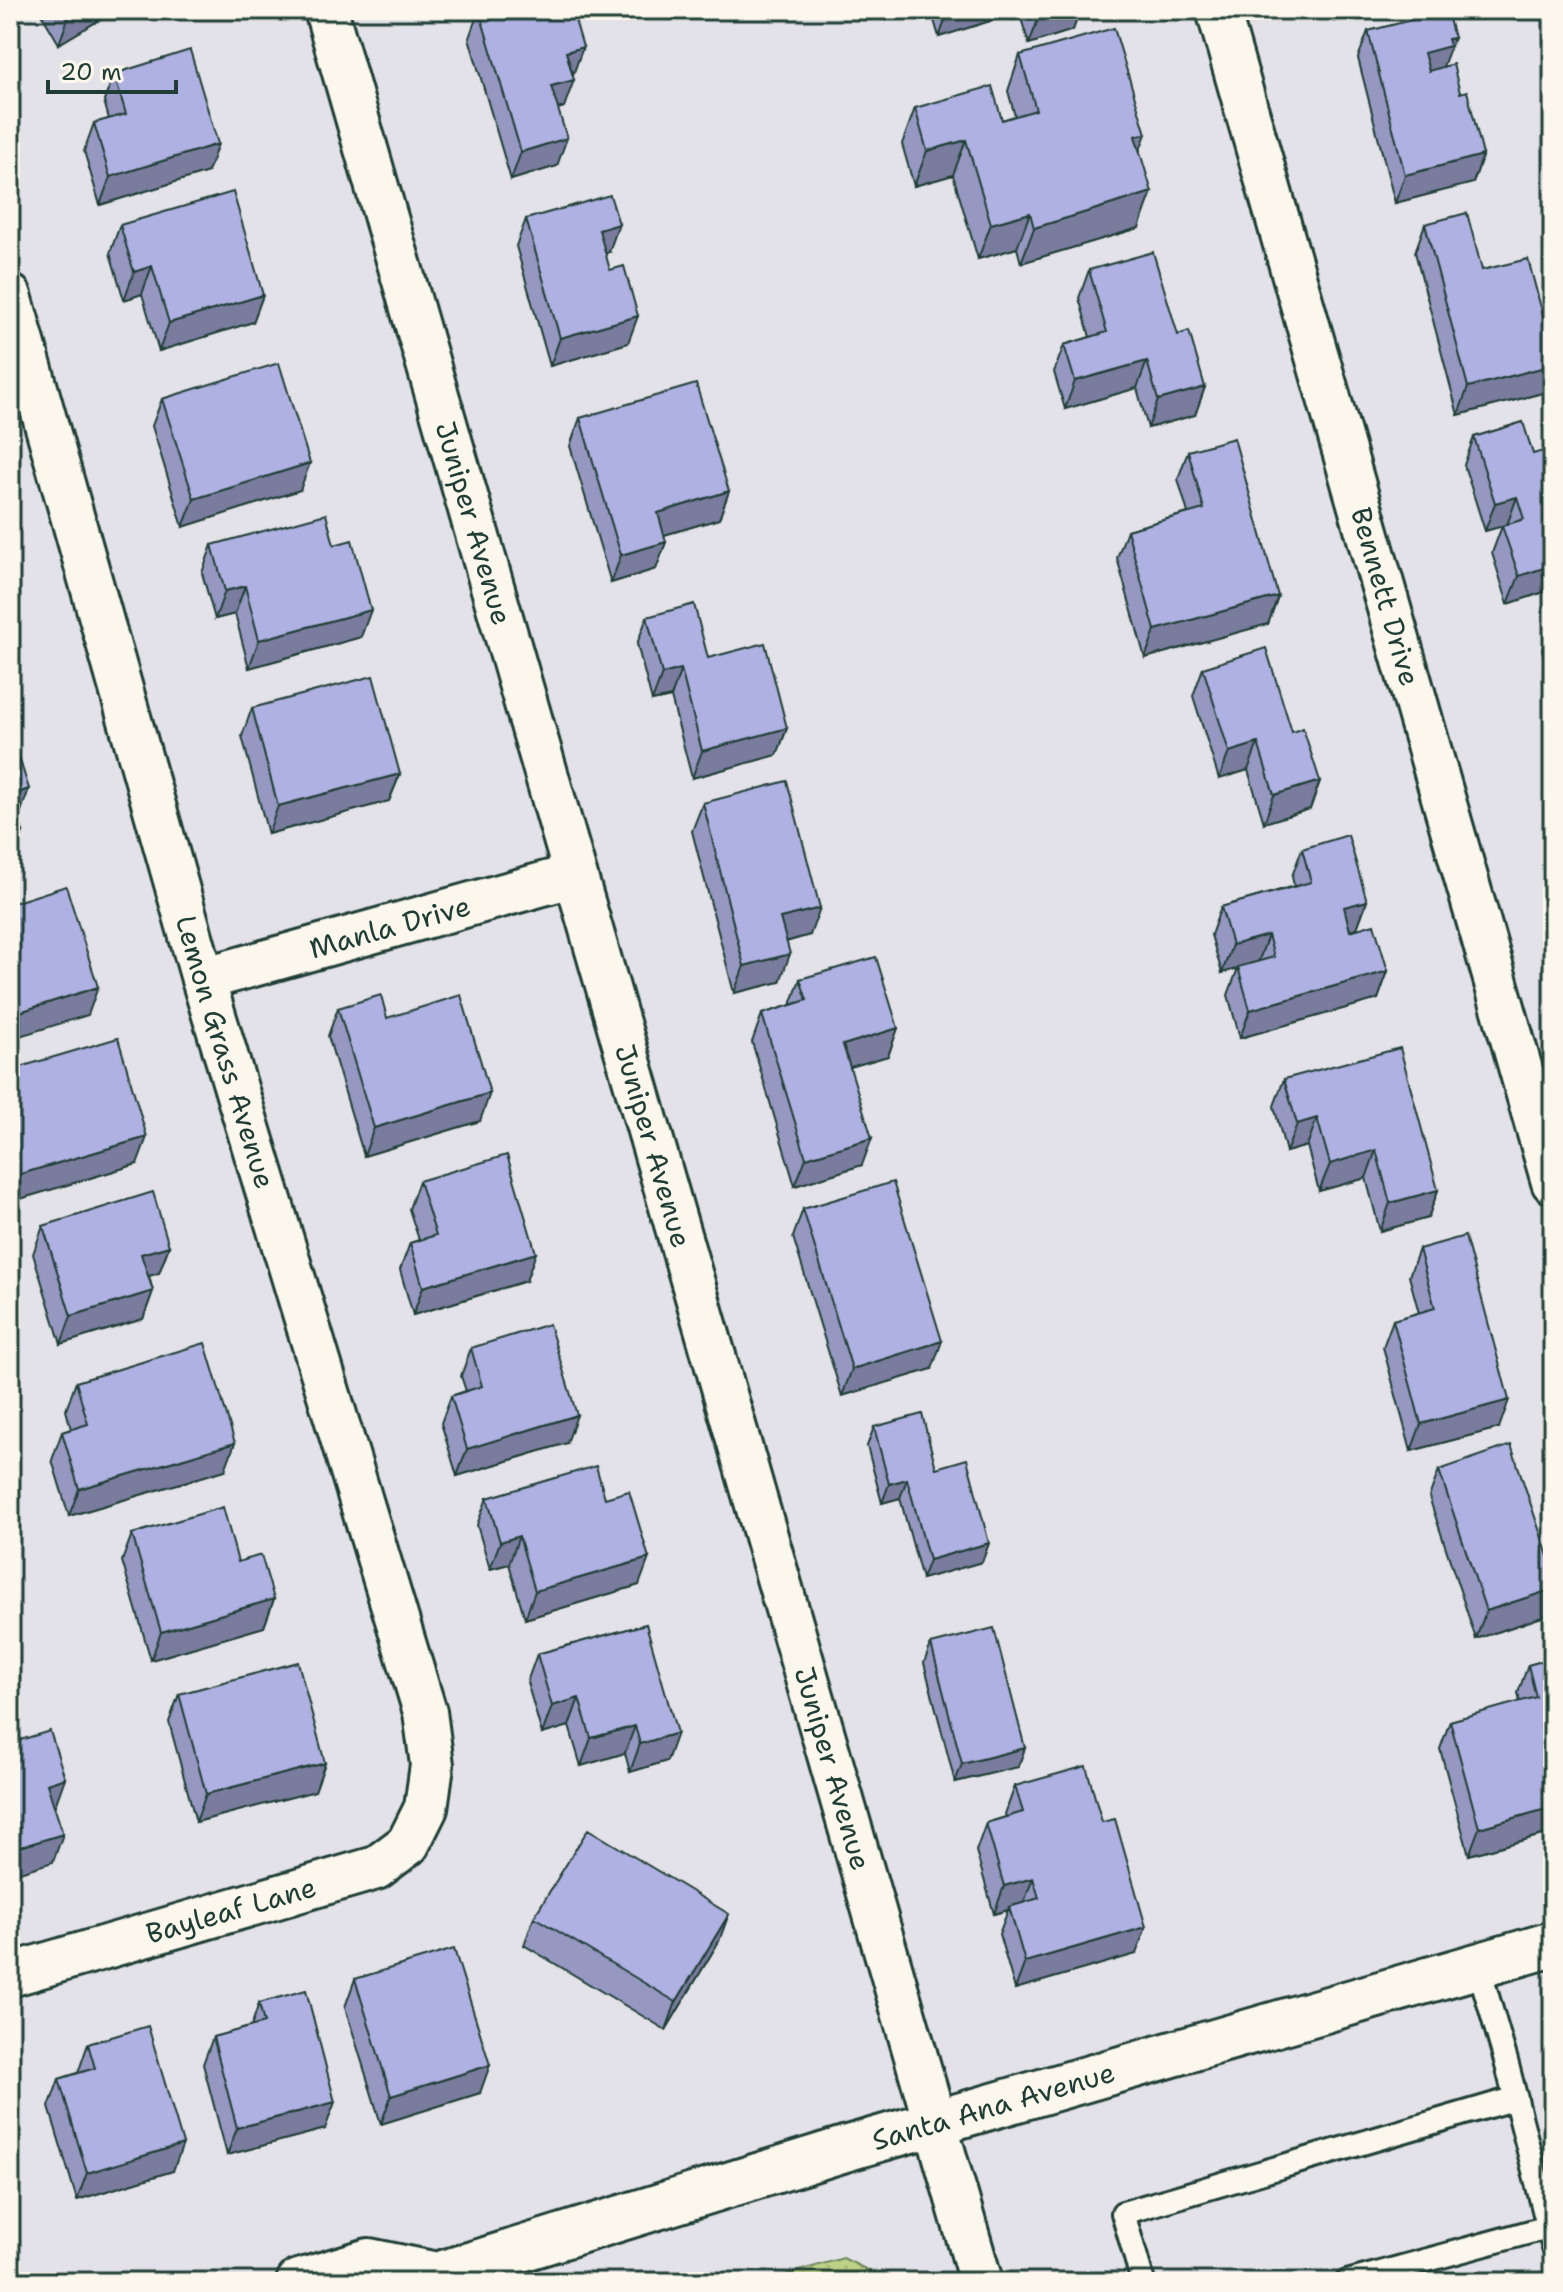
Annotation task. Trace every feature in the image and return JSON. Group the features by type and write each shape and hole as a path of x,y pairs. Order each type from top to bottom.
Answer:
{"street":[{"name":"Juniper Avenue","path":"326,10 981,2282"},
{"name":"Bennett Drive","path":"1218,10 1553,1182"},
{"name":"Lemon Grass Avenue","path":"10,296 203,979 425,1712 432,1765 426,1808"},
{"name":"Manla Drive","path":"203,979 575,875"},
{"name":"Bayleaf Lane","path":"10,1975 376,1868 408,1844 426,1808"},
{"name":"Santa Ana Avenue","path":"299,2282 369,2261 434,2279 848,2148 1553,1944"}],"lane":[{"path":"1347,2282 1551,2236 1478,1965"},
{"path":"1143,2282 1123,2213 1516,2098"}],"green space":[{"path":"843,2258 892,2282 761,2282"}],"building":[{"path":"479,10 572,10 583,47 566,52 574,80 551,86 567,138 521,152"},
{"path":"1037,10 1060,10 1039,17"},
{"path":"1447,11 1454,38 1448,39 1450,46 1424,53 1429,71 1453,64 1460,93 1467,91 1483,155 1405,175 1368,31"},
{"path":"1114,28 1146,134 1135,136 1152,192 1034,228 1030,213 991,224 966,140 927,151 915,108 992,86 1002,120 1036,110 1020,55"},
{"path":"190,50 218,144 110,177 94,123 126,114 114,74"},
{"path":"233,192 263,295 169,323 152,266 134,272 120,225"},
{"path":"610,195 619,224 599,230 610,270 624,266 638,316 560,338 526,219"},
{"path":"1467,213 1482,270 1528,259 1553,353 1553,365 1468,387 1425,224"},
{"path":"1153,252 1178,335 1189,331 1205,387 1158,400 1147,361 1075,381 1064,345 1107,332 1089,270"},
{"path":"279,363 310,463 194,499 162,399"},
{"path":"696,384 729,491 658,513 666,542 621,555 580,418"},
{"path":"1523,422 1533,454 1553,448 1553,565 1519,576 1502,526 1524,519 1517,497 1495,503 1474,437"},
{"path":"1234,438 1278,596 1155,630 1127,530 1204,509 1188,451"},
{"path":"326,514 334,545 352,540 371,610 259,640 245,586 225,591 212,545"},
{"path":"694,604 708,658 765,643 787,728 702,751 681,669 662,674 647,617"},
{"path":"1266,648 1292,732 1303,728 1320,781 1274,795 1258,743 1229,752 1203,668"},
{"path":"373,676 400,774 278,806 252,708"},
{"path":"10,738 13,738 29,789 11,795 23,832 10,836"},
{"path":"787,781 820,908 780,918 790,954 744,966 703,803"},
{"path":"1348,835 1367,901 1344,907 1350,931 1374,924 1388,971 1250,1010 1238,967 1274,957 1268,935 1232,945 1221,907 1311,882 1302,849"},
{"path":"66,886 98,987 10,1015 10,904"},
{"path":"876,957 898,1028 843,1045 872,1138 806,1158 762,1014 807,1000 800,979"},
{"path":"381,995 387,1018 461,995 490,1093 374,1128 338,1008"},
{"path":"118,1038 147,1137 17,1175 10,1149 10,1070"},
{"path":"1400,1048 1438,1190 1390,1203 1376,1150 1330,1164 1317,1118 1297,1124 1284,1079"},
{"path":"507,1155 536,1253 423,1287 410,1243 436,1235 419,1181"},
{"path":"893,1182 942,1341 852,1369 803,1209"},
{"path":"153,1192 169,1246 141,1254 153,1291 71,1316 43,1226"},
{"path":"1465,1236 1509,1400 1421,1424 1393,1320 1435,1308 1419,1249"},
{"path":"549,1324 577,1415 467,1449 451,1396 482,1386 471,1348"},
{"path":"205,1343 235,1443 79,1489 62,1432 88,1424 76,1382"},
{"path":"922,1414 936,1468 967,1459 989,1543 929,1560 907,1479 889,1484 874,1427"},
{"path":"1511,1445 1553,1571 1553,1589 1486,1611 1439,1470"},
{"path":"596,1466 605,1498 629,1491 649,1558 535,1591 519,1536 500,1542 487,1498"},
{"path":"223,1507 238,1562 261,1555 274,1599 161,1632 132,1534"},
{"path":"646,1624 677,1733 640,1744 635,1726 591,1738 579,1698 552,1706 537,1654"},
{"path":"994,1628 1025,1748 962,1764 931,1644"},
{"path":"10,1648 17,1672 10,1674"},
{"path":"1553,1658 1553,1807 1479,1828 1450,1721 1536,1697 1528,1665"},
{"path":"298,1662 325,1763 206,1794 179,1694"},
{"path":"50,1731 65,1778 47,1784 63,1834 10,1850 10,1743"},
{"path":"1086,1766 1102,1822 1115,1819 1146,1927 1025,1962 1009,1907 1039,1898 1033,1878 1004,1886 986,1823 1023,1812 1015,1786"},
{"path":"588,1829 729,1914 676,2002 534,1917"},
{"path":"454,1949 490,2065 391,2096 355,1979"},
{"path":"306,1990 335,2102 237,2128 213,2037 264,2023 259,2003"},
{"path":"148,2026 183,2144 87,2173 59,2079 95,2068 88,2044"},
{"path":"10,2143 20,2177 10,2180"}]}
